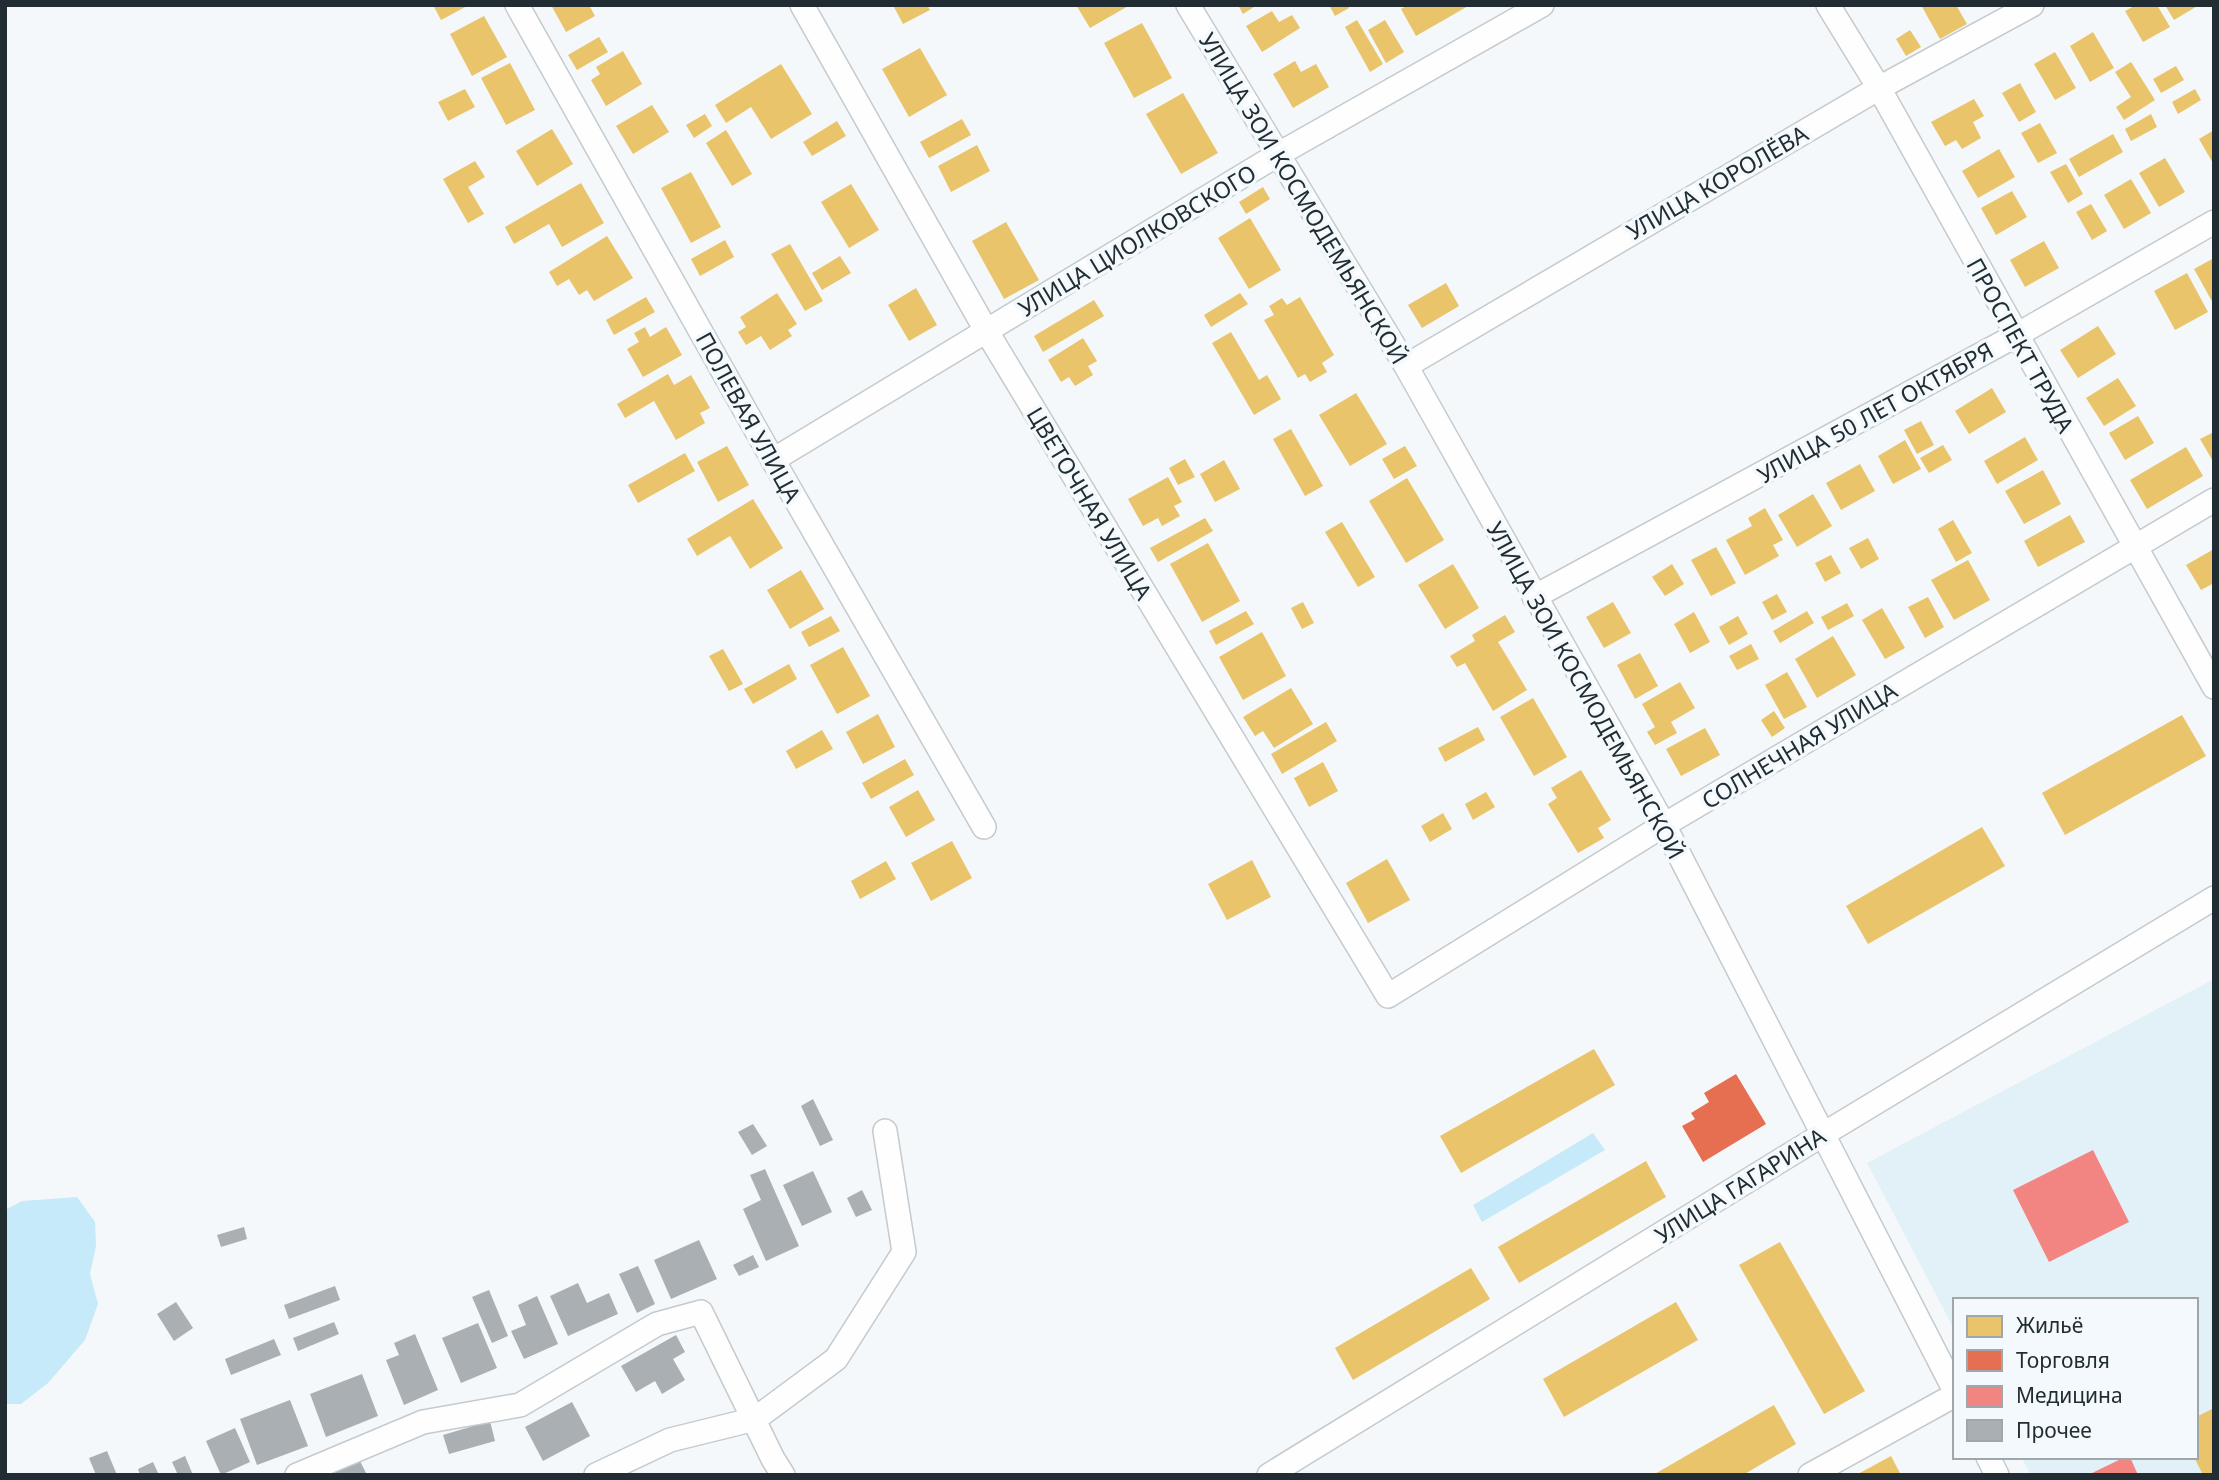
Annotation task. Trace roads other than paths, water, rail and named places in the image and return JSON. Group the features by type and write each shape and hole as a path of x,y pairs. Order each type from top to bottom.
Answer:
{"street":[{"name":"ПОЛЕВАЯ УЛИЦА","path":"517,5 773,460 984,827"},
{"name":"ЦВЕТОЧНАЯ УЛИЦА","path":"802,5 987,332 1388,996"},
{"name":"УЛИЦА ЗОИ КОСМОДЕМЬЯНСКОЙ","path":"1188,5 1406,366 1664,825 1953,1389"},
{"name":"УЛИЦА ЦИОЛКОВСКОГО","path":"773,460 1513,12 1542,5"},
{"name":"ПРОСПЕКТ ТРУДА","path":"1828,5 1879,88 2214,687"},
{"name":"УЛИЦА КОРОЛЁВА","path":"1406,366 1879,88 2032,5"},
{"name":"УЛИЦА 50 ЛЕТ ОКТЯБРЯ","path":"1534,597 2015,335 2214,222"},
{"name":"СОЛНЕЧНАЯ УЛИЦА","path":"1388,996 1664,825 2214,500"},
{"name":"УЛИЦА ГАГАРИНА","path":"1269,1475 2214,898"},
{"path":"596,1475 670,1440 755,1419 836,1359 904,1252 885,1131"},
{"path":"297,1475 423,1422 520,1405 657,1324 701,1312 783,1475"},
{"path":"1810,1475 1953,1394"},
{"path":"1990,1459 1997,1475"}]}
